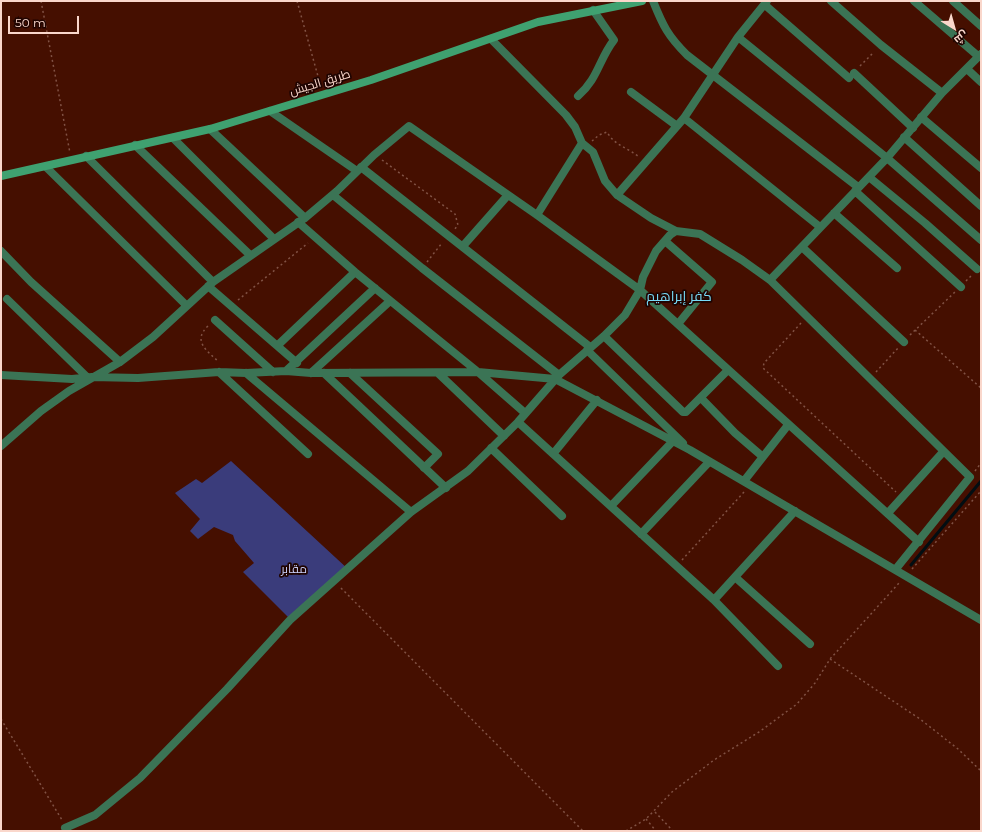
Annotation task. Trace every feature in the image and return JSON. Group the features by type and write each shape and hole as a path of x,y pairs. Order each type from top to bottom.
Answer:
{"main road":[{"name":"طريق الجيش","path":"1,176 210,129 323,94 538,22 642,1"}],"street":[{"path":"653,1 663,26 671,38 687,55 857,189 961,287"},
{"path":"831,1 881,45 942,93"},
{"path":"770,280 887,158 942,93 979,55 914,1"},
{"path":"953,1 981,26"},
{"path":"617,194 684,118 738,37 766,3 913,128"},
{"path":"578,96 594,79 605,51 614,40 593,10"},
{"path":"738,37 887,158 981,240"},
{"path":"491,39 575,127 584,145 597,158 605,181 617,194 651,218 676,231 700,234 742,260 770,280 970,477 895,570"},
{"path":"967,69 981,82"},
{"path":"631,92 677,126"},
{"path":"270,111 359,169 463,246 588,349 690,450"},
{"path":"921,117 981,168"},
{"path":"684,118 820,227"},
{"path":"1,446 42,411 89,377 120,362 153,337 186,305 211,284 301,220 333,195 359,169 409,126 537,215 640,290 919,542"},
{"path":"210,129 301,220 316,237 355,272 478,372 525,413"},
{"path":"173,138 274,239"},
{"path":"904,138 981,206"},
{"path":"135,145 250,255"},
{"path":"537,215 584,145"},
{"path":"86,156 231,306 297,362"},
{"path":"46,166 186,305"},
{"path":"869,177 925,223 977,269"},
{"path":"333,195 557,377 690,450 981,620"},
{"path":"463,246 508,195"},
{"path":"834,213 897,268"},
{"path":"65,828 94,815 140,778 290,620 411,512 468,471 504,436 557,377 604,336 625,315 640,290 650,263 665,241 676,231"},
{"path":"665,241 712,282 678,324"},
{"path":"802,247 904,342"},
{"path":"1,251 31,282 120,362"},
{"path":"278,345 355,272"},
{"path":"286,371 375,288"},
{"path":"7,299 89,377"},
{"path":"311,373 390,301"},
{"path":"214,320 273,372"},
{"path":"604,336 683,412 686,412 728,370"},
{"path":"1,375 72,379 89,377 138,378 219,372 246,373 286,371 311,373 478,372 557,377"},
{"path":"219,372 308,454"},
{"path":"246,373 411,512"},
{"path":"324,373 446,488"},
{"path":"350,373 438,454 424,468"},
{"path":"438,373 504,436"},
{"path":"701,398 762,457"},
{"path":"553,454 597,400"},
{"path":"518,422 714,600 778,666"},
{"path":"747,483 762,457 788,424"},
{"path":"610,506 673,441"},
{"path":"491,448 562,516"},
{"path":"888,513 943,452"},
{"path":"641,534 709,462"},
{"path":"714,600 795,511"},
{"path":"734,577 810,644"}],"path":[{"path":"41,1 71,161"},
{"path":"297,1 323,94"},
{"path":"852,75 881,45"},
{"path":"584,145 598,135 607,132 621,147 631,150 645,162"},
{"path":"231,306 316,237"},
{"path":"870,378 915,330 961,287 977,269"},
{"path":"808,316 764,363 763,368 903,497"},
{"path":"214,320 204,330 201,336 201,343 204,348 230,373"},
{"path":"915,330 981,388"},
{"path":"676,566 747,483"},
{"path":"626,831 655,812 672,792 714,760 759,732 797,704 815,683 830,659 981,491"},
{"path":"334,581 583,831"},
{"path":"830,659 920,719 958,749 981,771"},
{"path":"1,719 65,828"},
{"path":"655,812 673,831"},
{"path":"646,819 656,831"}],"green space":[{"name":"مقابر","path":"231,461 349,570 293,622 243,572 254,563 235,541 233,535 214,527 198,539 190,531 200,519 175,493 196,479 202,483"}],"waterway":[{"path":"911,565 981,481"}],"district":[{"name":"كفر إبراهيم","path":"679,297"}]}
